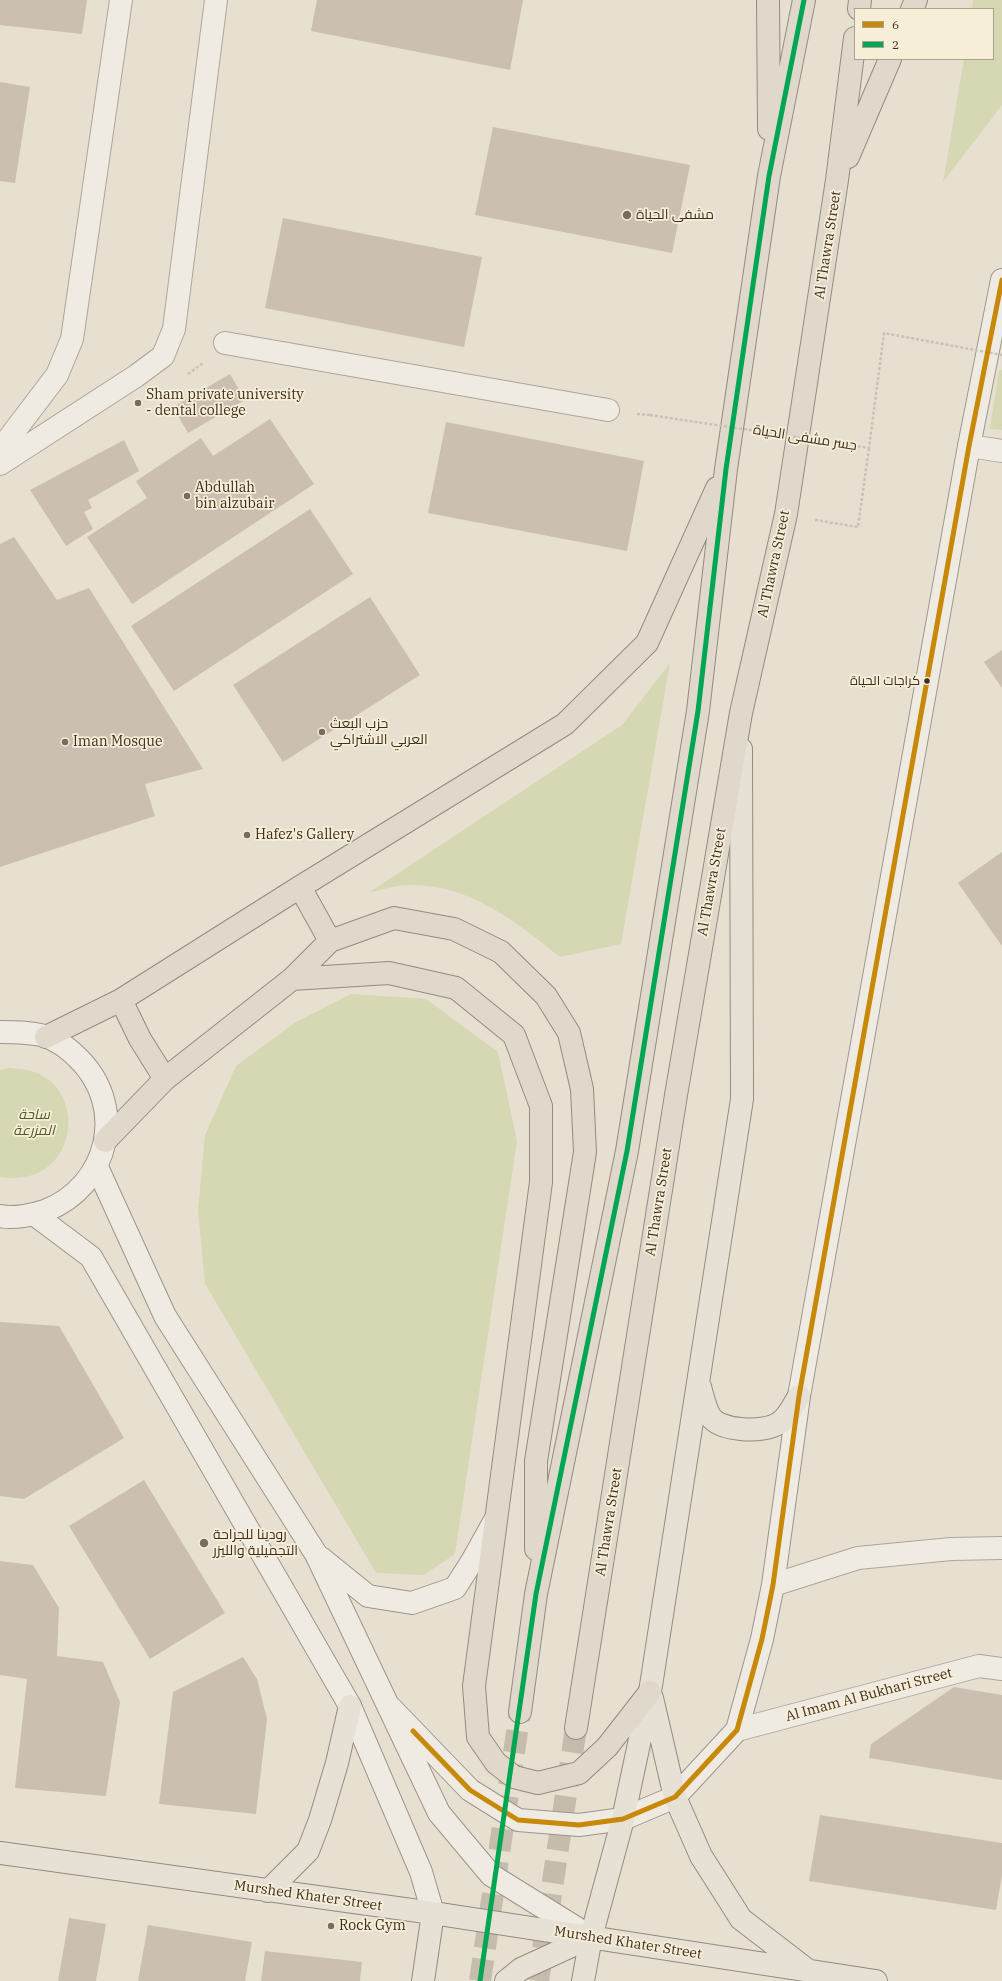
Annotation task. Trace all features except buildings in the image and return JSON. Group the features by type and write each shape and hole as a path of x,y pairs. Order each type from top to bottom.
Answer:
{"highway":[{"path":"768,0 769,176"},
{"path":"520,1712 536,1594 627,1151 698,711 726,469 769,176 804,0"},
{"name":"Al Thawra Street","path":"576,1728 675,1103 741,713 786,514 838,180 854,46"},
{"path":"838,180 890,60"},
{"path":"46,1037 121,1000 300,887 565,724 647,643 726,469"},
{"path":"300,887 330,942"},
{"path":"105,1141 165,1079 292,979 330,942 394,918 454,929 500,952 546,996 569,1033 582,1089 584,1152 536,1461 536,1594"},
{"path":"292,979 389,973 456,988 514,1035 541,1106 541,1182 474,1686 478,1737 496,1763 514,1777 538,1783 579,1772 607,1747 650,1692"},
{"path":"121,1000 140,1039 165,1079"}],"main road":[{"path":"0,450 57,375 72,339 121,0"},
{"path":"0,464 136,376 163,356 174,329 216,0"},
{"path":"390,1707 470,1790 518,1820 579,1825 623,1819 675,1797 737,1730 762,1639 773,1585 799,1396 969,446 1002,280"},
{"path":"225,343 608,410"},
{"path":"969,446 1002,451"},
{"path":"583,1981 591,1937 623,1819 650,1692 699,1384 742,1099 741,713"},
{"path":"0,1032 22,1031 46,1037 68,1049 87,1067 100,1090 107,1115 105,1141 96,1167 81,1188 60,1205 35,1215 0,1216"},
{"path":"96,1167 165,1316 316,1554 390,1707 439,1813 491,1874 591,1937"},
{"path":"35,1215 91,1257 350,1706 421,1872 433,1913 422,1981"},
{"path":"699,1384 710,1418 720,1424 745,1429 756,1430 769,1428 780,1423 799,1396"},
{"path":"316,1554 368,1596 412,1602 455,1588 495,1520"},
{"path":"773,1585 858,1558 951,1549 1002,1548"},
{"name":"Al Imam Al Bukhari Street","path":"737,1730 979,1666 1002,1669"},
{"path":"650,1692 675,1797 701,1856 741,1919 807,1970"},
{"path":"268,1891 308,1852 331,1784 350,1706"},
{"name":"Murshed Khater Street","path":"0,1853 433,1913 876,1981"},
{"path":"506,1981 521,1969 591,1937"}],"path":[{"name":"جسر مشفى الحياة","path":"650,415 869,448 884,333 1002,355"},
{"path":"786,514 858,527 869,448"}],"green space":[{"path":"973,0 1002,0 1002,105 943,182 964,60 994,60 994,8 972,8"},
{"path":"999,370 1002,370 1002,430 990,429"},
{"path":"670,663 621,944 560,957 509,918 490,907 451,890 430,886 404,885 370,892 622,725"},
{"path":"351,994 426,999 498,1052 517,1141 455,1554 424,1575 376,1573 205,1284 198,1210 205,1135 236,1066 296,1022"},
{"name":"ساحة المزرعة","path":"9,1068 28,1070 48,1080 62,1095 68,1114 67,1134 60,1153 46,1168 26,1177 0,1177 0,1070"}],"tunnel":[{"path":"480,1981 520,1712"},
{"path":"538,1981 576,1728"}],"transit line":[{"name":"2","path":"480,1981 536,1594 627,1151 698,711 726,469 769,176 804,0"},
{"name":"6","path":"413,1731 470,1790 518,1820 579,1825 623,1819 675,1797 737,1730 762,1639 773,1585 799,1396 969,446 1002,280"}],"place":[{"name":"مشفى الحياة","path":"627,215"},
{"name":"Sham private university - dental college","path":"138,403"},
{"name":"Abdullah bin alzubair","path":"187,496"},
{"name":"كراجات الحياة","path":"927,681"},
{"name":"حزب البعث العربي الاشتراكي","path":"322,732"},
{"name":"Iman Mosque","path":"65,742"},
{"name":"Hafez's Gallery","path":"247,835"},
{"name":"رودينا للجراحة التجميلية والليزر","path":"204,1543"},
{"name":"Rock Gym","path":"331,1926"}]}
